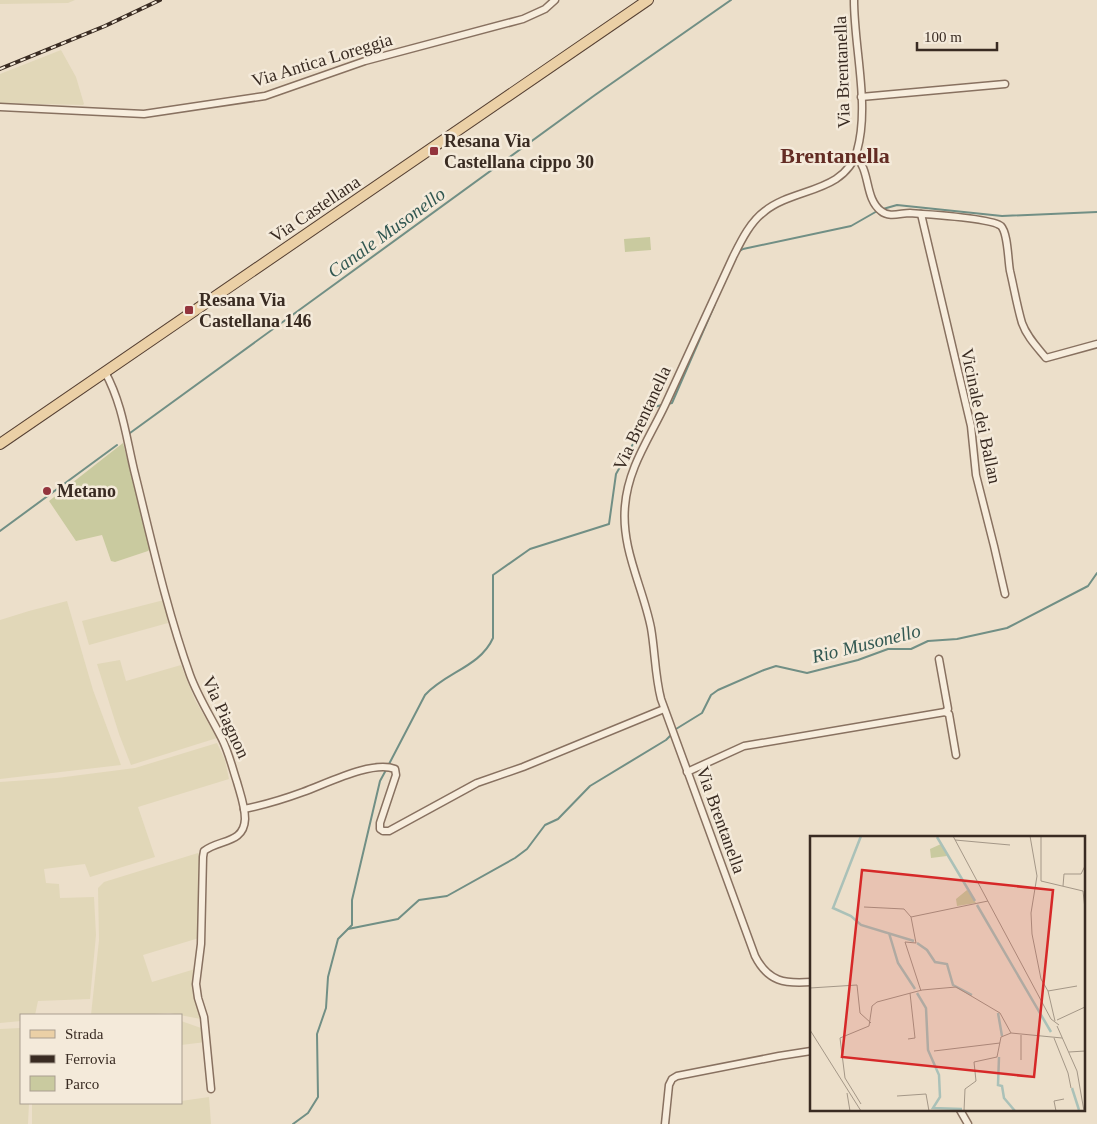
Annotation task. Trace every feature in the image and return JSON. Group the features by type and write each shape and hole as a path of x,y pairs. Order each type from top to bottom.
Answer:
{"main road":[{"name":"Via Castellana","path":"0,444 648,0"}],"street":[{"name":"Via Antica Loreggia","path":"0,107 144,114 264,96 365,61 523,19 545,9 555,0"},
{"name":"Via Brentanella","path":"810,982 792,983 780,981 768,974 758,962 664,709 657,684 652,636 648,618 625,536 624,508 630,476 641,451 745,234 765,210 777,203 829,183 843,173 855,156 860,138 861,97 854,0"},
{"path":"861,97 1005,84"},
{"path":"855,156 863,168 873,201 880,211 886,214 921,214 992,222 1000,226 1004,231 1010,270 1023,325 1031,340 1046,358 1097,344"},
{"name":"Vicinale dei Ballan","path":"921,214 971,426 976,475 1005,594"},
{"name":"Via Piagnon","path":"105,372 119,403 178,642 194,687 231,759 244,810 244,827 240,834 208,848 204,851 203,857 201,944 196,984 204,1017 211,1089"},
{"path":"939,659 948,709 945,712"},
{"path":"244,810 306,791 360,771 388,766 395,769 396,775 380,823 380,829 389,831 477,782 523,766 664,709"},
{"path":"687,772 744,746 945,712 949,714 956,754"},
{"path":"665,1124 669,1085 672,1079 677,1076 810,1051"},
{"path":"961,1112 968,1124"}],"shaded area":[{"path":"0,0 75,0 68,3 0,4"},
{"path":"61,50 76,77 83,105 0,103 0,74"},
{"path":"164,600 168,623 89,645 82,621"},
{"path":"67,601 93,690 121,765 0,779 0,620"},
{"path":"120,660 126,681 181,665 195,700 217,738 131,765 97,664"},
{"path":"217,743 225,760 229,779 138,807 155,857 90,877 85,864 44,869 46,883 59,884 60,898 94,897 96,935 90,999 38,1001 35,1014 20,1014 20,1021 0,1023 0,782 57,778 135,768"},
{"path":"198,853 200,854 199,938 143,955 152,982 195,969 194,991 201,1019 169,1013 91,1014 99,940 98,888 104,882"},
{"path":"182,1021 204,1029 206,1042 182,1045"},
{"path":"20,1028 20,1104 29,1104 28,1124 0,1124 0,1029"},
{"path":"209,1097 211,1124 32,1124 32,1104 182,1104 182,1101"}],"green space":[{"path":"650,237 651,250 625,252 624,239"},
{"path":"123,443 150,549 115,562 111,561 102,535 76,541 49,501"}],"waterway":[{"name":"Canale Musonello","path":"130,433 595,95 731,0"},
{"path":"883,209 897,205 1002,216 1097,212"},
{"path":"738,252 743,249 851,226 879,210"},
{"path":"668,404 672,403 715,304"},
{"path":"388,766 425,695 433,687 480,656 493,638 493,575 530,549 609,524 616,474 654,407 662,405"},
{"name":"Canale Musonello","path":"0,531 117,445"},
{"name":"Rio Musonello","path":"676,729 702,713 711,695 718,690 764,670 776,666 807,673 858,660 888,649 911,649 928,641 957,639 1007,628 1088,586 1097,573"},
{"name":"Rio Musonello","path":"348,929 398,919 419,900 447,896 515,858 527,849 545,825 558,819 590,786 670,736"},
{"path":"293,1124 308,1113 318,1097 317,1034 326,1008 328,977 338,939 352,925 352,900 380,781 386,770"}],"railway":[{"path":"0,69 105,26 160,0"}],"place":[{"name":"Resana Via Castellana cippo 30","path":"434,151"},
{"name":"Resana Via Castellana 146","path":"189,310"},
{"name":"Metano","path":"47,491"}],"district":[{"name":"Brentanella","path":"835,155"}]}
